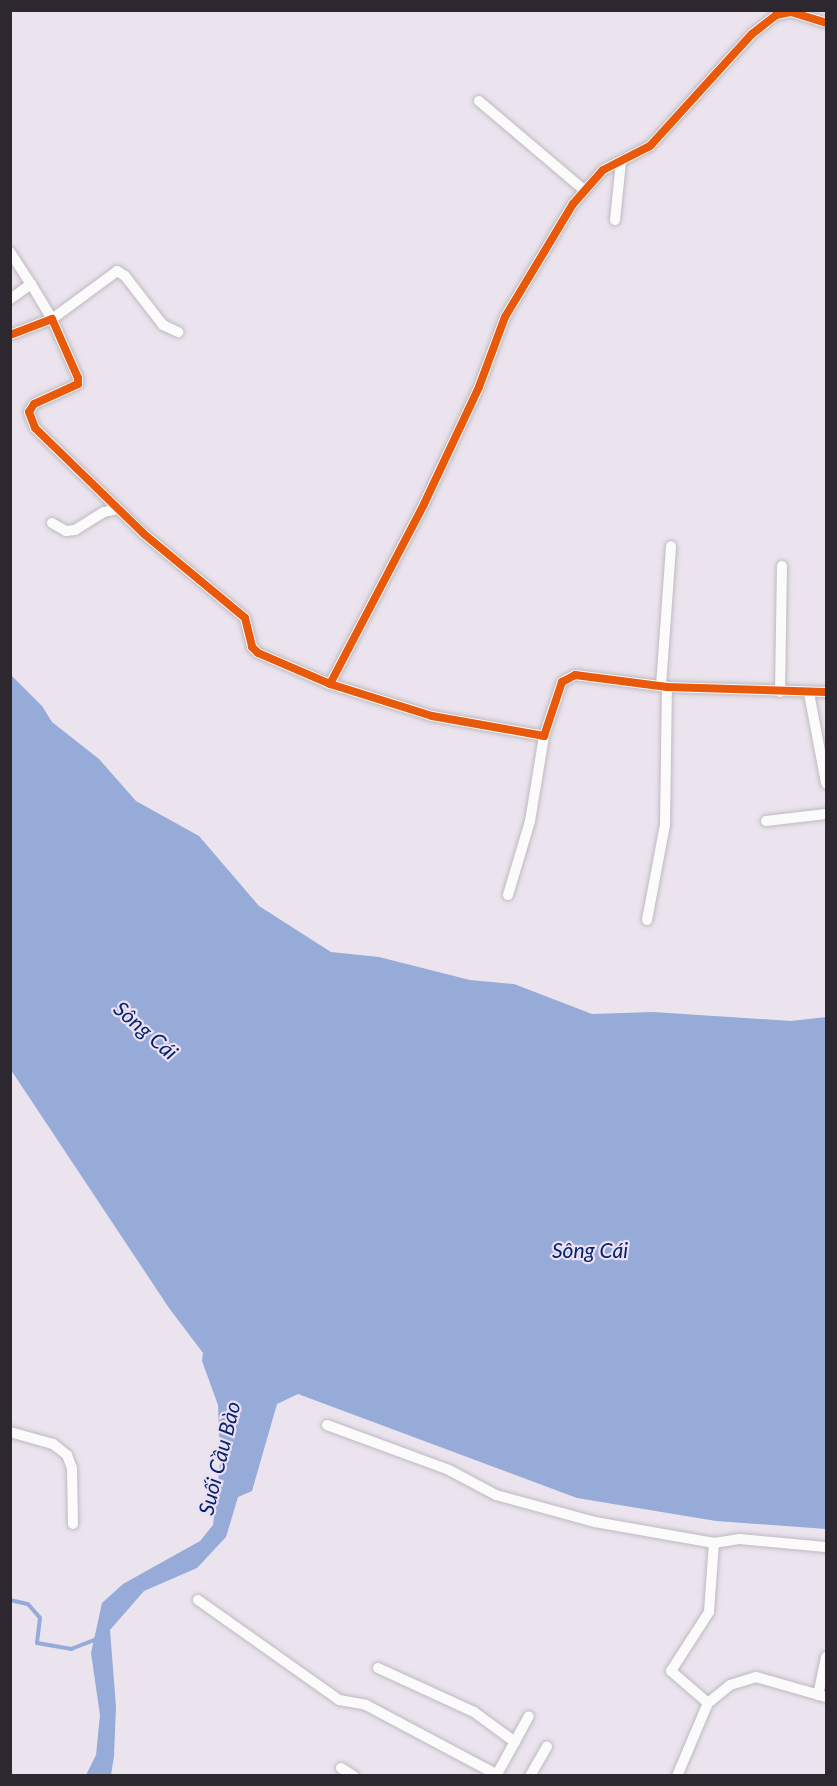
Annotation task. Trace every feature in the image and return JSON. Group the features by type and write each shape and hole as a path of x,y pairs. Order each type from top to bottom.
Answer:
{"street":[{"path":"330,684 424,504 479,387 505,317 536,259 584,190 603,170 650,146 752,34 776,15 791,12 826,23"},
{"path":"479,101 584,190"},
{"path":"615,220 621,162"},
{"path":"10,252 52,319 78,384 34,404 29,412 35,428 117,509 245,618 252,647 258,653 330,684 432,716 544,736"},
{"path":"10,335 52,319 117,271 125,276 163,326 178,332"},
{"path":"10,299 31,284"},
{"path":"52,523 66,531 75,530 104,512 117,509"},
{"path":"647,920 665,825 664,687 671,546"},
{"path":"780,692 782,566"},
{"path":"508,895 530,820 544,736 567,678 585,675 664,687 826,692"},
{"path":"809,693 826,783"},
{"path":"766,821 826,814"},
{"path":"327,1425 449,1470 496,1495 595,1522 714,1543 739,1539 826,1547"},
{"path":"10,1432 53,1444 67,1455 72,1468 73,1524"},
{"path":"708,1703 671,1671 709,1612 714,1543"},
{"path":"198,1600 339,1700 366,1705 496,1775 529,1716"},
{"path":"677,1776 708,1703 742,1678 762,1679 823,1696 826,1657"},
{"path":"378,1668 474,1712 515,1742"},
{"path":"530,1776 547,1746"},
{"path":"341,1768 354,1776"}],"water":[{"name":"Sông Cái","path":"11,675 42,706 52,722 99,759 136,801 199,836 259,906 331,952 379,957 470,980 514,984 592,1014 653,1012 791,1021 826,1017 826,1529 716,1521 577,1498 298,1394 277,1404 252,1491 238,1497 226,1537 197,1568 144,1591 110,1630 116,1707 111,1775 86,1775 96,1755 100,1715 91,1653 102,1603 123,1584 200,1541 213,1525 220,1463 218,1405 202,1361 203,1353 169,1308 11,1070"}],"waterway":[{"path":"10,1600 28,1604 40,1618 37,1643 71,1649 95,1640"}],"cycle path":[{"path":"10,335 52,319 78,378 78,384 34,404 29,412 35,428 144,534 245,618 252,647 258,653 330,684 424,504 479,387 505,317 573,204 603,170 650,146 752,34 776,15 791,12 826,23"},
{"path":"330,684 432,716 544,736 562,682 575,675 667,687 826,692"}],"water label":[{"name":"Suối Cầu Bào","path":"219,1458"}]}
